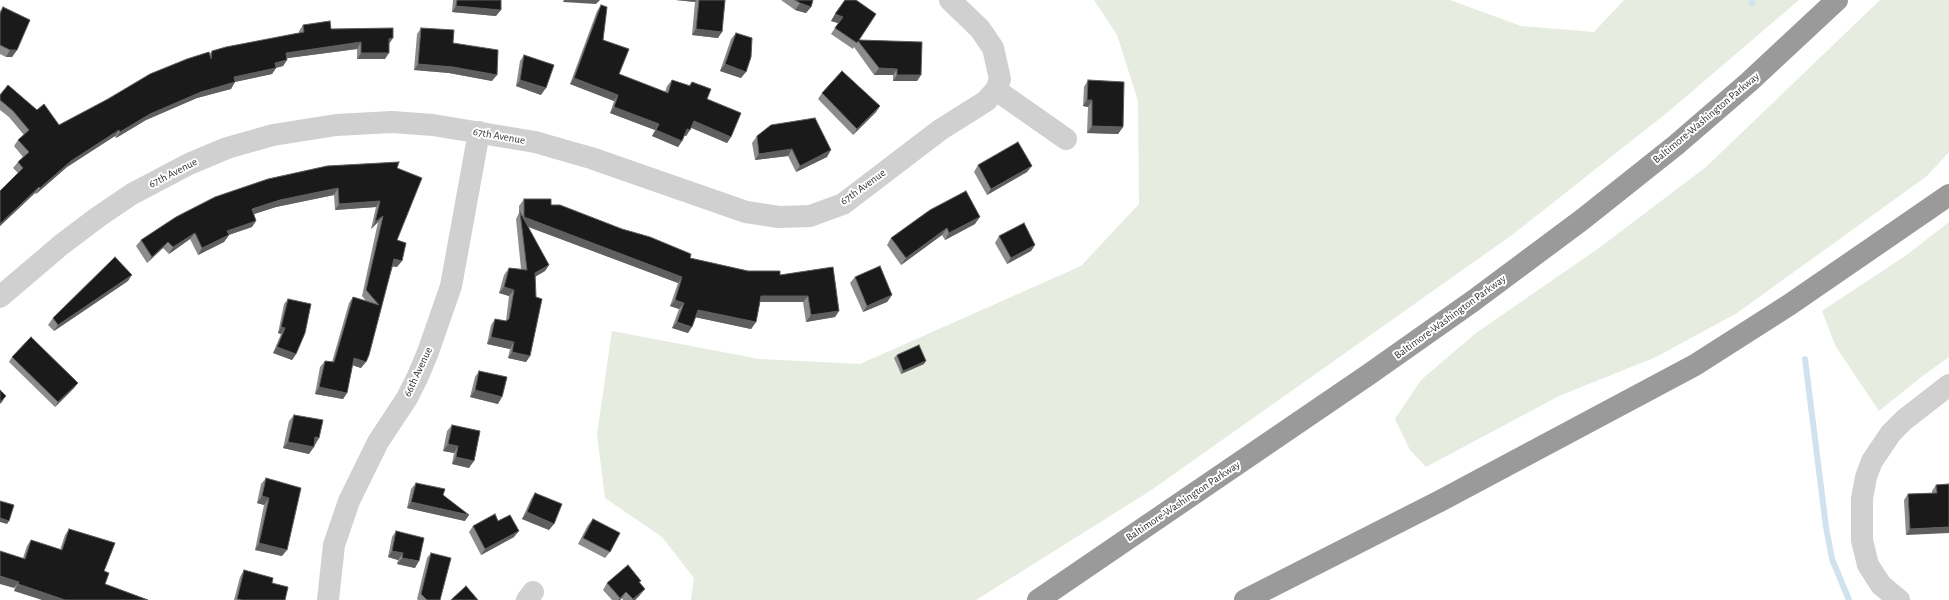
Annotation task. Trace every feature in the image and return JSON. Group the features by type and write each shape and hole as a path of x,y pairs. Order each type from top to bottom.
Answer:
{"highway":[{"name":"Baltimore-Washington Parkway","path":"1038,600 1375,370 1473,301 1583,219 1676,145 1749,82 1836,0"},
{"path":"1245,600 1447,498 1695,365 1795,301 1949,195"}],"street":[{"path":"950,0 980,29 993,48 1000,79 996,90 1066,139"},
{"name":"67th Avenue","path":"0,297 61,245 132,194 189,164 227,148 273,134 336,125 392,122 433,125 479,132 535,142 591,158 746,212 779,217 810,216 843,204 925,141 986,101 996,90"},
{"name":"66th Avenue","path":"328,600 334,545 349,501 378,442 407,398 418,376 451,286 479,132"},
{"path":"1899,600 1881,585 1868,565 1862,540 1862,498 1866,477 1872,461 1891,433 1904,420 1949,385"}],"shaded area":[{"path":"1094,0 1450,0 1521,26 1594,32 1624,0 1799,0 1668,112 1512,235 1150,491 976,600 691,600 694,578 662,537 605,498 597,434 612,331 759,359 860,364 1081,266 1139,204 1138,101 1117,35"},
{"path":"1880,0 1949,0 1949,152 1927,176 1737,313 1656,357 1559,396 1426,467 1410,450 1395,419 1421,380 1476,333 1599,248 1706,167"},
{"path":"1949,222 1949,357 1879,411 1836,347 1822,311 1908,254"}],"building":[{"path":"457,0 501,0 501,10 456,6"},
{"path":"699,0 725,0 722,32 696,29"},
{"path":"795,0 813,0 811,7"},
{"path":"845,0 856,0 876,14 859,40 922,42 921,75 897,75 897,69 879,68 858,41 857,43 835,28 843,17 835,14"},
{"path":"601,5 607,7 603,40 629,49 619,74 668,93 672,80 690,86 692,82 711,89 707,99 741,113 731,137 694,121 690,130 687,129 682,141 656,130 659,124 614,107 618,95 574,78"},
{"path":"3,7 30,20 17,50 10,50 0,45 0,14"},
{"path":"330,21 331,29 393,28 393,38 389,39 389,53 361,53 361,42 286,53 287,60 275,63 276,68 234,77 235,82 201,92 150,114 120,132 119,130 71,161 40,188 39,187 0,224 0,191 23,168 18,162 29,152 18,140 29,130 13,111 0,100 0,95 8,85 37,110 44,104 59,125 108,99 150,74 187,59 209,52 211,59 212,51 304,32 303,25"},
{"path":"421,28 454,30 453,43 498,50 497,75 453,67 418,64"},
{"path":"736,33 752,38 751,57 746,72 725,64"},
{"path":"524,55 554,65 546,88 520,80"},
{"path":"842,71 880,106 857,129 822,93"},
{"path":"1088,80 1124,82 1123,127 1092,126 1092,100 1087,100"},
{"path":"815,118 831,150 800,166 792,149 759,154 757,136 771,125"},
{"path":"1018,142 1032,166 991,189 978,165"},
{"path":"399,162 397,168 422,178 397,240 406,243 402,261 394,259 369,355 366,362 354,358 347,393 319,387 325,361 334,362 353,297 379,305 366,290 383,216 375,222 380,201 339,204 338,188 280,200 252,209 256,221 227,231 229,235 202,248 195,233 173,247 168,242 152,257 141,240 176,217 215,197 268,179 327,166"},
{"path":"966,191 980,217 949,233 947,228 906,258 891,238 930,210"},
{"path":"524,199 551,199 551,205 560,205 622,229 650,237 691,254 690,258 748,271 780,271 780,275 833,267 839,311 811,315 808,296 761,296 756,322 698,310 692,327 677,322 684,303 675,300 682,277 524,217"},
{"path":"520,212 549,265 535,273 536,297 542,299 530,356 512,352 514,342 491,337 495,319 506,321 509,319 514,290 504,287 509,268 527,270"},
{"path":"1024,223 1035,245 1011,258 999,236"},
{"path":"115,257 132,275 58,325 53,318"},
{"path":"880,266 892,295 867,306 855,277"},
{"path":"288,299 311,304 305,333 296,354 277,347 285,328 281,327"},
{"path":"31,337 78,383 58,402 12,357"},
{"path":"919,345 926,361 903,371 897,355"},
{"path":"479,371 507,377 502,397 475,390"},
{"path":"0,390 6,396 0,402"},
{"path":"294,415 323,420 319,438 315,437 314,447 288,442"},
{"path":"452,425 480,431 474,461 456,457 458,446 448,444"},
{"path":"266,478 301,488 287,550 259,543 269,498 262,496"},
{"path":"416,483 445,489 443,495 469,515 411,502"},
{"path":"1949,484 1949,527 1910,529 1908,494 1937,493 1936,485"},
{"path":"535,493 562,504 554,524 527,512"},
{"path":"0,501 14,505 9,521 0,518"},
{"path":"495,514 498,521 510,515 519,531 485,549 473,526"},
{"path":"593,519 620,533 610,552 583,538"},
{"path":"69,529 115,543 104,571 109,573 105,584 148,600 65,600 18,584 19,582 0,576 0,551 25,559 31,540 62,550"},
{"path":"396,531 424,538 419,561 402,558 403,553 392,551"},
{"path":"431,553 451,558 440,600 427,600 421,594"},
{"path":"628,565 641,581 639,582 645,589 633,599 626,592 620,598 607,583"},
{"path":"244,570 273,578 272,583 288,587 285,600 237,599"},
{"path":"466,586 478,600 451,600"}],"waterway":[{"path":"1805,359 1826,527 1832,559 1849,600"}]}
